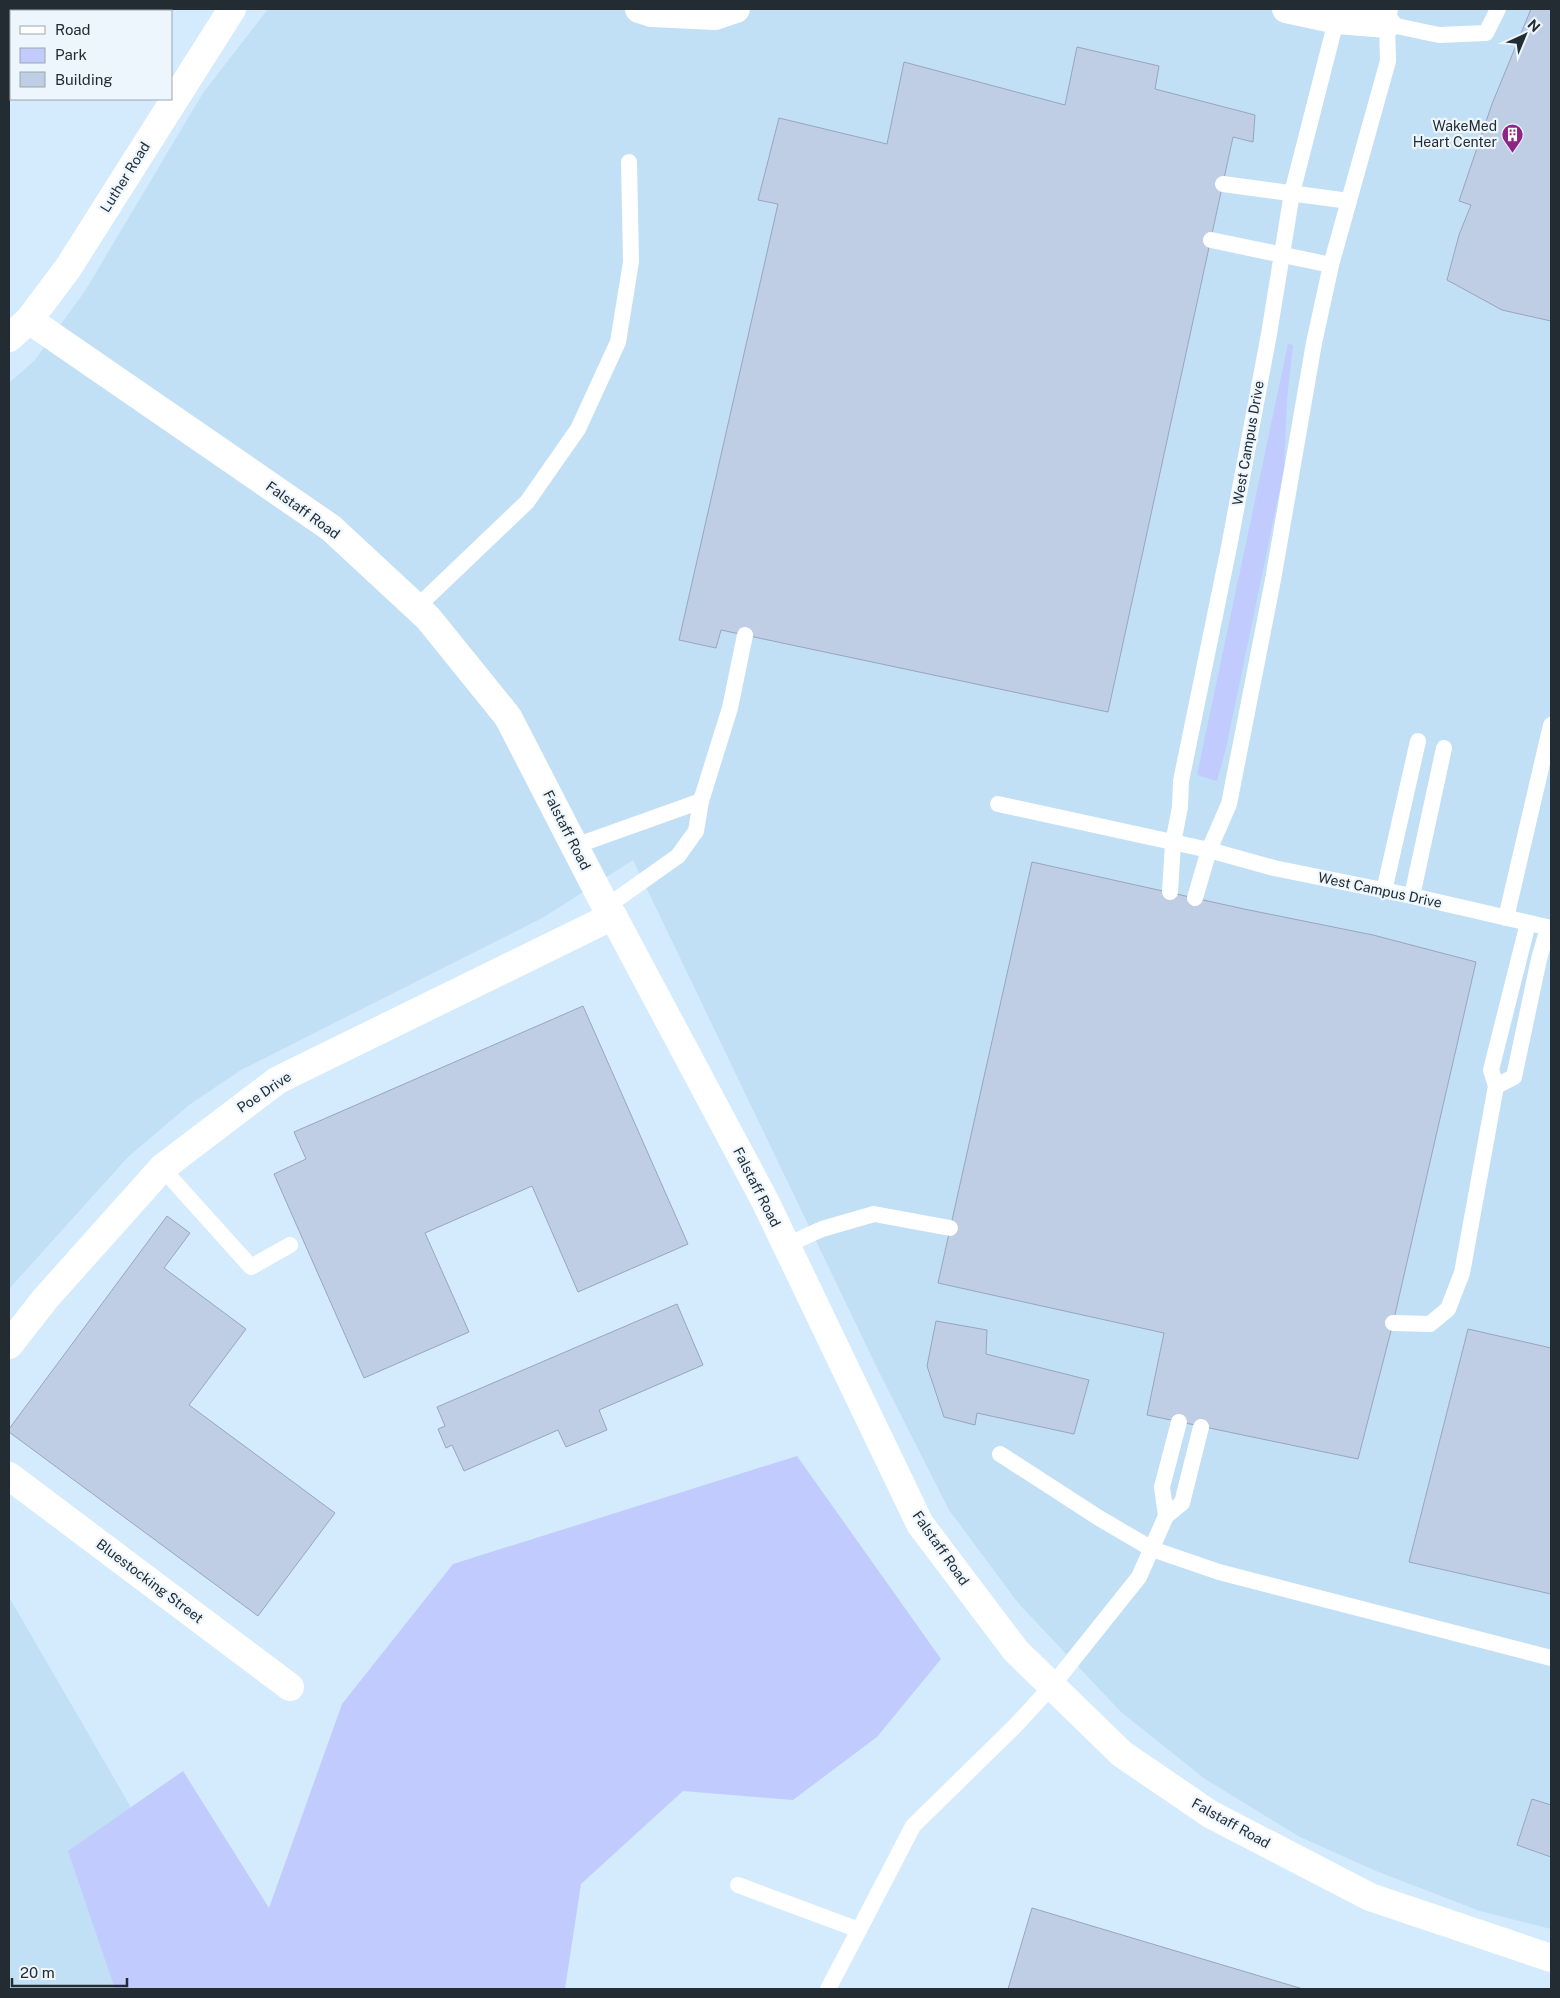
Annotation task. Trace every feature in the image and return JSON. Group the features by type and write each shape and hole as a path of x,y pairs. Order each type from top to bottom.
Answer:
{"street":[{"name":"Luther Road","path":"9,338 29,320 68,268 232,9"},
{"path":"639,9 651,13 715,16 736,9"},
{"path":"1286,9 1389,17"},
{"name":"Falstaff Road","path":"29,320 331,528 428,618 508,717 765,1201 920,1524 1016,1651 1122,1754 1210,1814 1370,1897 1551,1958"},
{"name":"Poe Drive","path":"9,1345 45,1299 162,1168 278,1080 610,911"},
{"name":"Bluestocking Street","path":"9,1476 290,1687"}],"lane":[{"path":"1195,898 1209,850 1229,804 1273,580 1314,343 1331,265 1388,61 1389,17 1439,35 1486,33 1498,9"},
{"name":"West Campus Drive","path":"1338,14 1292,194 1229,547 1181,781 1180,807 1173,843 1209,850 1274,868 1412,896 1549,928"},
{"path":"417,608 528,502 578,429 618,342 631,262 629,162"},
{"path":"1223,184 1349,201"},
{"path":"1211,240 1331,265"},
{"path":"610,911 678,856 696,831 701,801 730,708 746,635"},
{"path":"1506,918 1551,725"},
{"path":"1384,891 1418,741"},
{"path":"1412,896 1444,748"},
{"path":"575,846 701,801"},
{"path":"998,804 1173,843 1170,892"},
{"path":"1393,1323 1430,1324 1448,1310 1462,1273 1496,1086 1491,1070 1528,923"},
{"path":"1496,1086 1514,1077 1539,959 1549,928"},
{"path":"162,1168 251,1267 290,1245"},
{"path":"787,1245 822,1229 874,1214 950,1228"},
{"path":"1166,1516 1162,1487 1179,1422"},
{"path":"828,1989 913,1826 1015,1726 1052,1686 1139,1577 1166,1516 1182,1503 1201,1427"},
{"path":"1000,1454 1099,1518 1152,1549 1219,1572 1551,1658"},
{"path":"738,1885 858,1930"}],"shaded area":[{"path":"268,9 1551,9 1551,1929 1480,1911 1376,1871 1300,1837 1205,1779 1121,1712 1019,1604 949,1510 879,1372 633,860 544,917 241,1070 189,1105 128,1157 9,1289 9,383 35,360 85,291 203,93"},
{"path":"9,1597 224,1968 203,1989 9,1989"}],"green space":[{"path":"1288,344 1293,345 1287,399 1284,469 1226,748 1217,781 1197,775"},
{"path":"797,1456 941,1659 877,1737 793,1800 683,1791 581,1884 565,1989 115,1989 68,1851 183,1771 269,1908 342,1704 453,1564"}],"building":[{"path":"9,9 30,9 10,10 9,28"},
{"name":"WakeMed Heart Center","path":"1531,9 1551,9 1551,321 1502,310 1447,280 1459,235 1471,205 1459,201 1492,104"},
{"path":"1077,47 1159,66 1155,89 1255,115 1253,142 1233,137 1108,712 721,630 716,648 679,640 778,204 758,200 779,118 887,144 904,62 1065,105"},
{"path":"1032,862 1244,909 1373,935 1476,962 1393,1323 1358,1459 1147,1415 1164,1333 938,1283"},
{"path":"583,1006 688,1244 578,1292 532,1186 425,1233 469,1332 364,1378 274,1174 306,1159 294,1132"},
{"path":"167,1216 190,1233 164,1268 246,1329 189,1405 335,1513 258,1616 9,1432 9,1429"},
{"path":"677,1304 703,1365 599,1410 607,1430 566,1447 558,1430 464,1471 452,1445 446,1448 438,1429 445,1426 437,1407"},
{"path":"936,1321 987,1330 986,1354 1089,1380 1074,1434 977,1413 975,1425 944,1417 927,1366"},
{"path":"1468,1329 1551,1348 1551,1594 1409,1562"},
{"path":"1532,1799 1551,1805 1551,1857 1517,1845"},
{"path":"1032,1908 1303,1989 1008,1989"}],"place":[{"name":"WakeMed Heart Center","path":"1513,153"}]}
